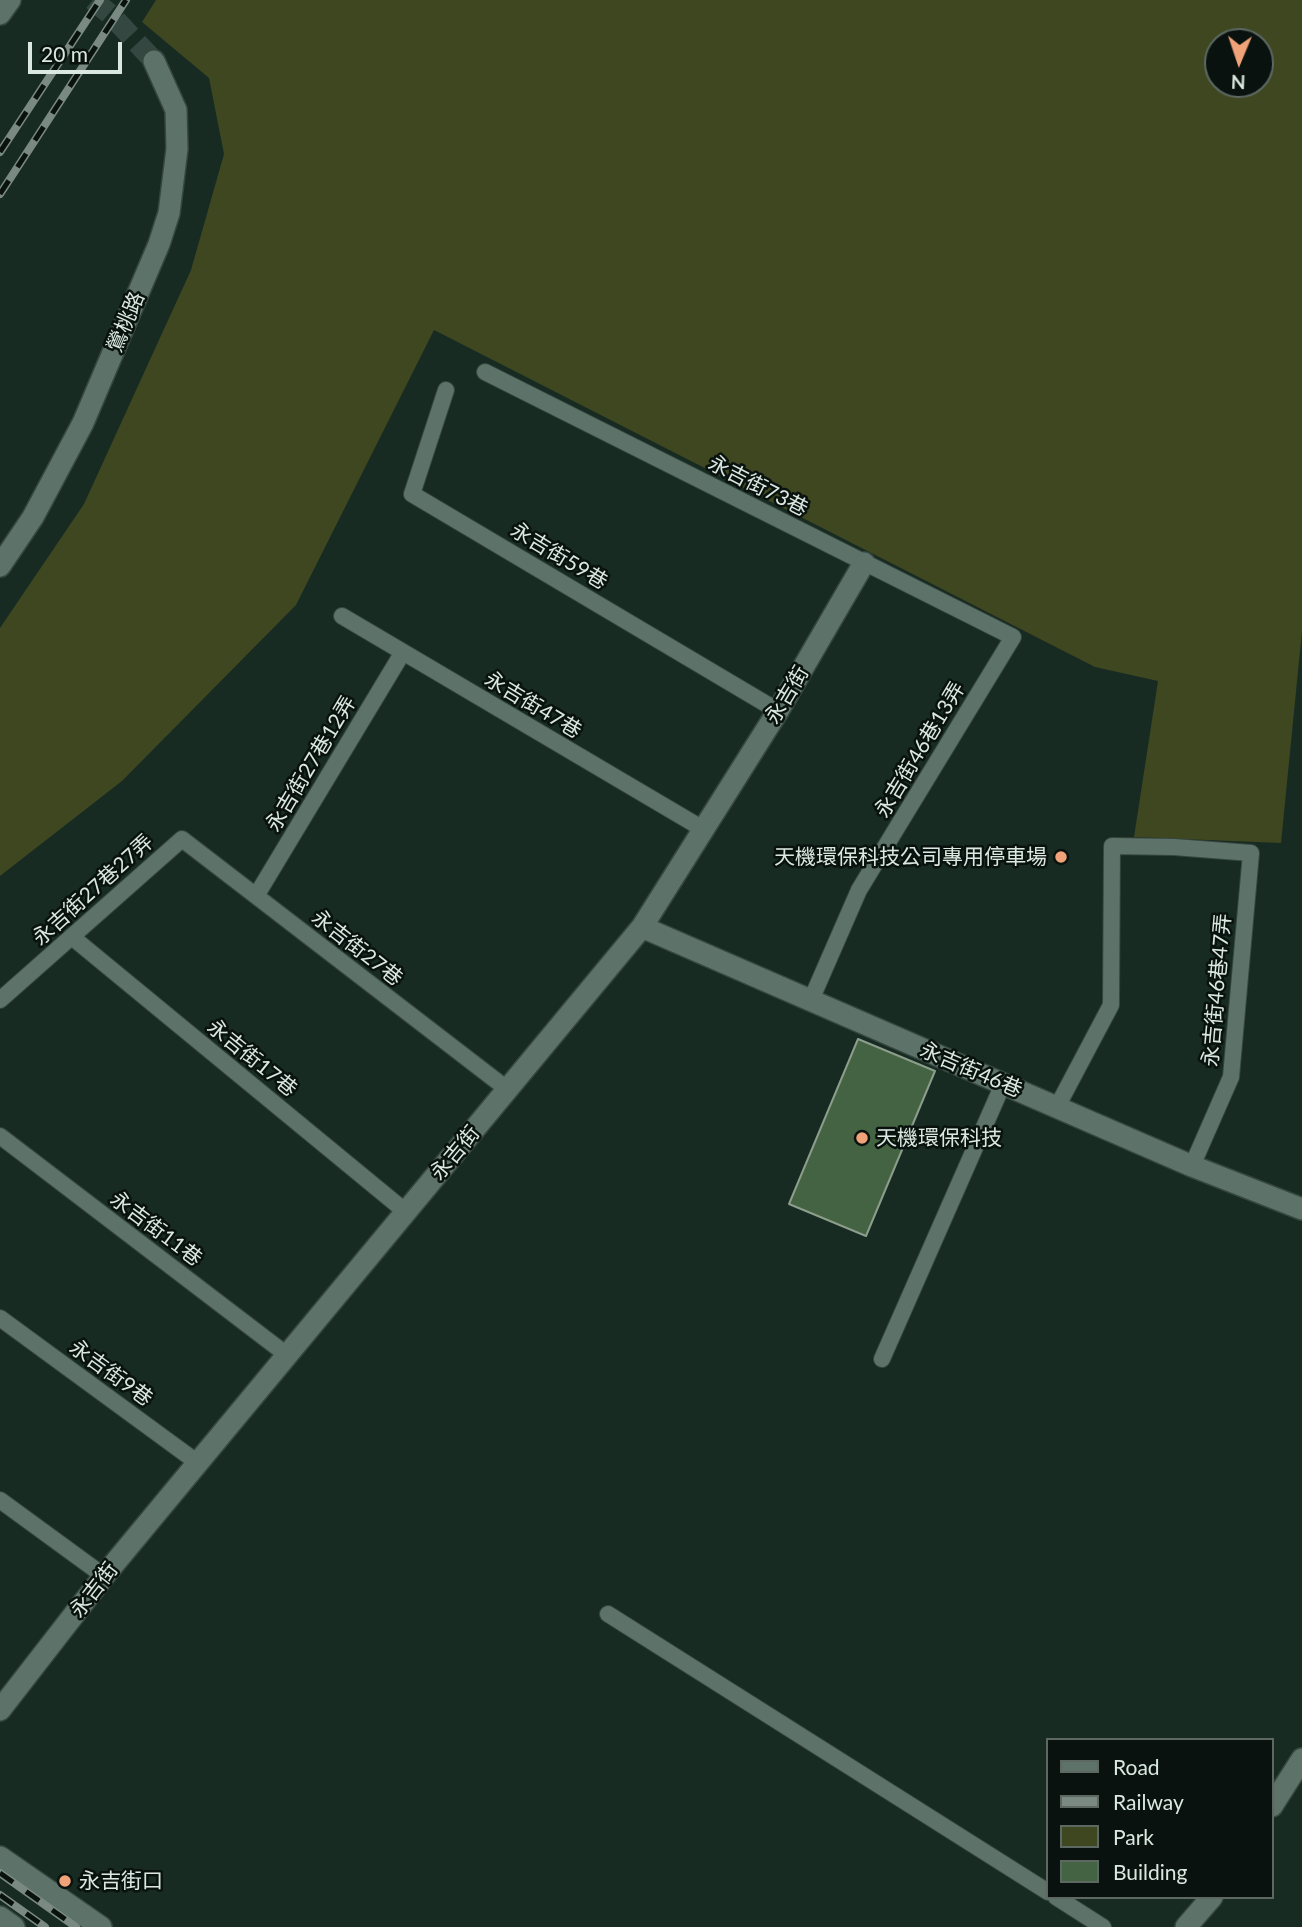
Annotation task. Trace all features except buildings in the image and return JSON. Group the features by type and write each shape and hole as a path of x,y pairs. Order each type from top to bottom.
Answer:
{"street":[{"path":"0,14 10,0"},
{"name":"鶯桃路","path":"0,566 33,517 83,423 159,244 169,213 177,149 176,110 154,61"},
{"name":"永吉街","path":"0,1710 104,1576 642,927 778,710 864,563"},
{"name":"永吉街46巷","path":"642,927 1192,1166 1302,1209"},
{"path":"1274,1803 1302,1759"},
{"path":"0,1857 101,1927"},
{"path":"1186,1927 1210,1899"},
{"path":"0,1917 14,1927"}],"lane":[{"name":"永吉街73巷","path":"485,372 1013,637"},
{"name":"永吉街59巷","path":"446,390 412,494 778,710"},
{"name":"永吉街47巷","path":"342,616 703,830"},
{"name":"永吉街46巷13弄","path":"811,1000 859,890 1013,637"},
{"name":"永吉街27巷12弄","path":"256,897 403,652"},
{"name":"永吉街27巷","path":"182,839 508,1089"},
{"name":"永吉街27巷27弄","path":"0,1000 182,839"},
{"name":"永吉街46巷47弄","path":"1057,1107 1111,1005 1112,846 1174,847 1251,853 1231,1077 1192,1166"},
{"name":"永吉街17巷","path":"72,937 406,1212"},
{"path":"882,1359 1003,1083"},
{"name":"永吉街11巷","path":"0,1136 287,1355"},
{"name":"永吉街9巷","path":"0,1318 198,1463"},
{"path":"0,1500 104,1576"},
{"path":"608,1614 1046,1891"},
{"path":"1059,1899 1103,1927"}],"green space":[{"path":"156,0 1302,0 1302,631 1281,843 1134,837 1158,681 1095,667 434,330 296,605 122,781 0,876 0,628 84,504 191,270 224,154 209,78 142,22"}],"tunnel":[{"path":"93,0 112,16 154,61"}],"railway":[{"path":"0,152 100,0"},
{"path":"0,194 126,0"},
{"path":"0,1873 76,1927"},
{"path":"0,1895 45,1927"}],"place":[{"name":"天機環保科技公司專用停車場","path":"1061,857"},
{"name":"天機環保科技","path":"862,1138"},
{"name":"永吉街口","path":"65,1881"}]}
